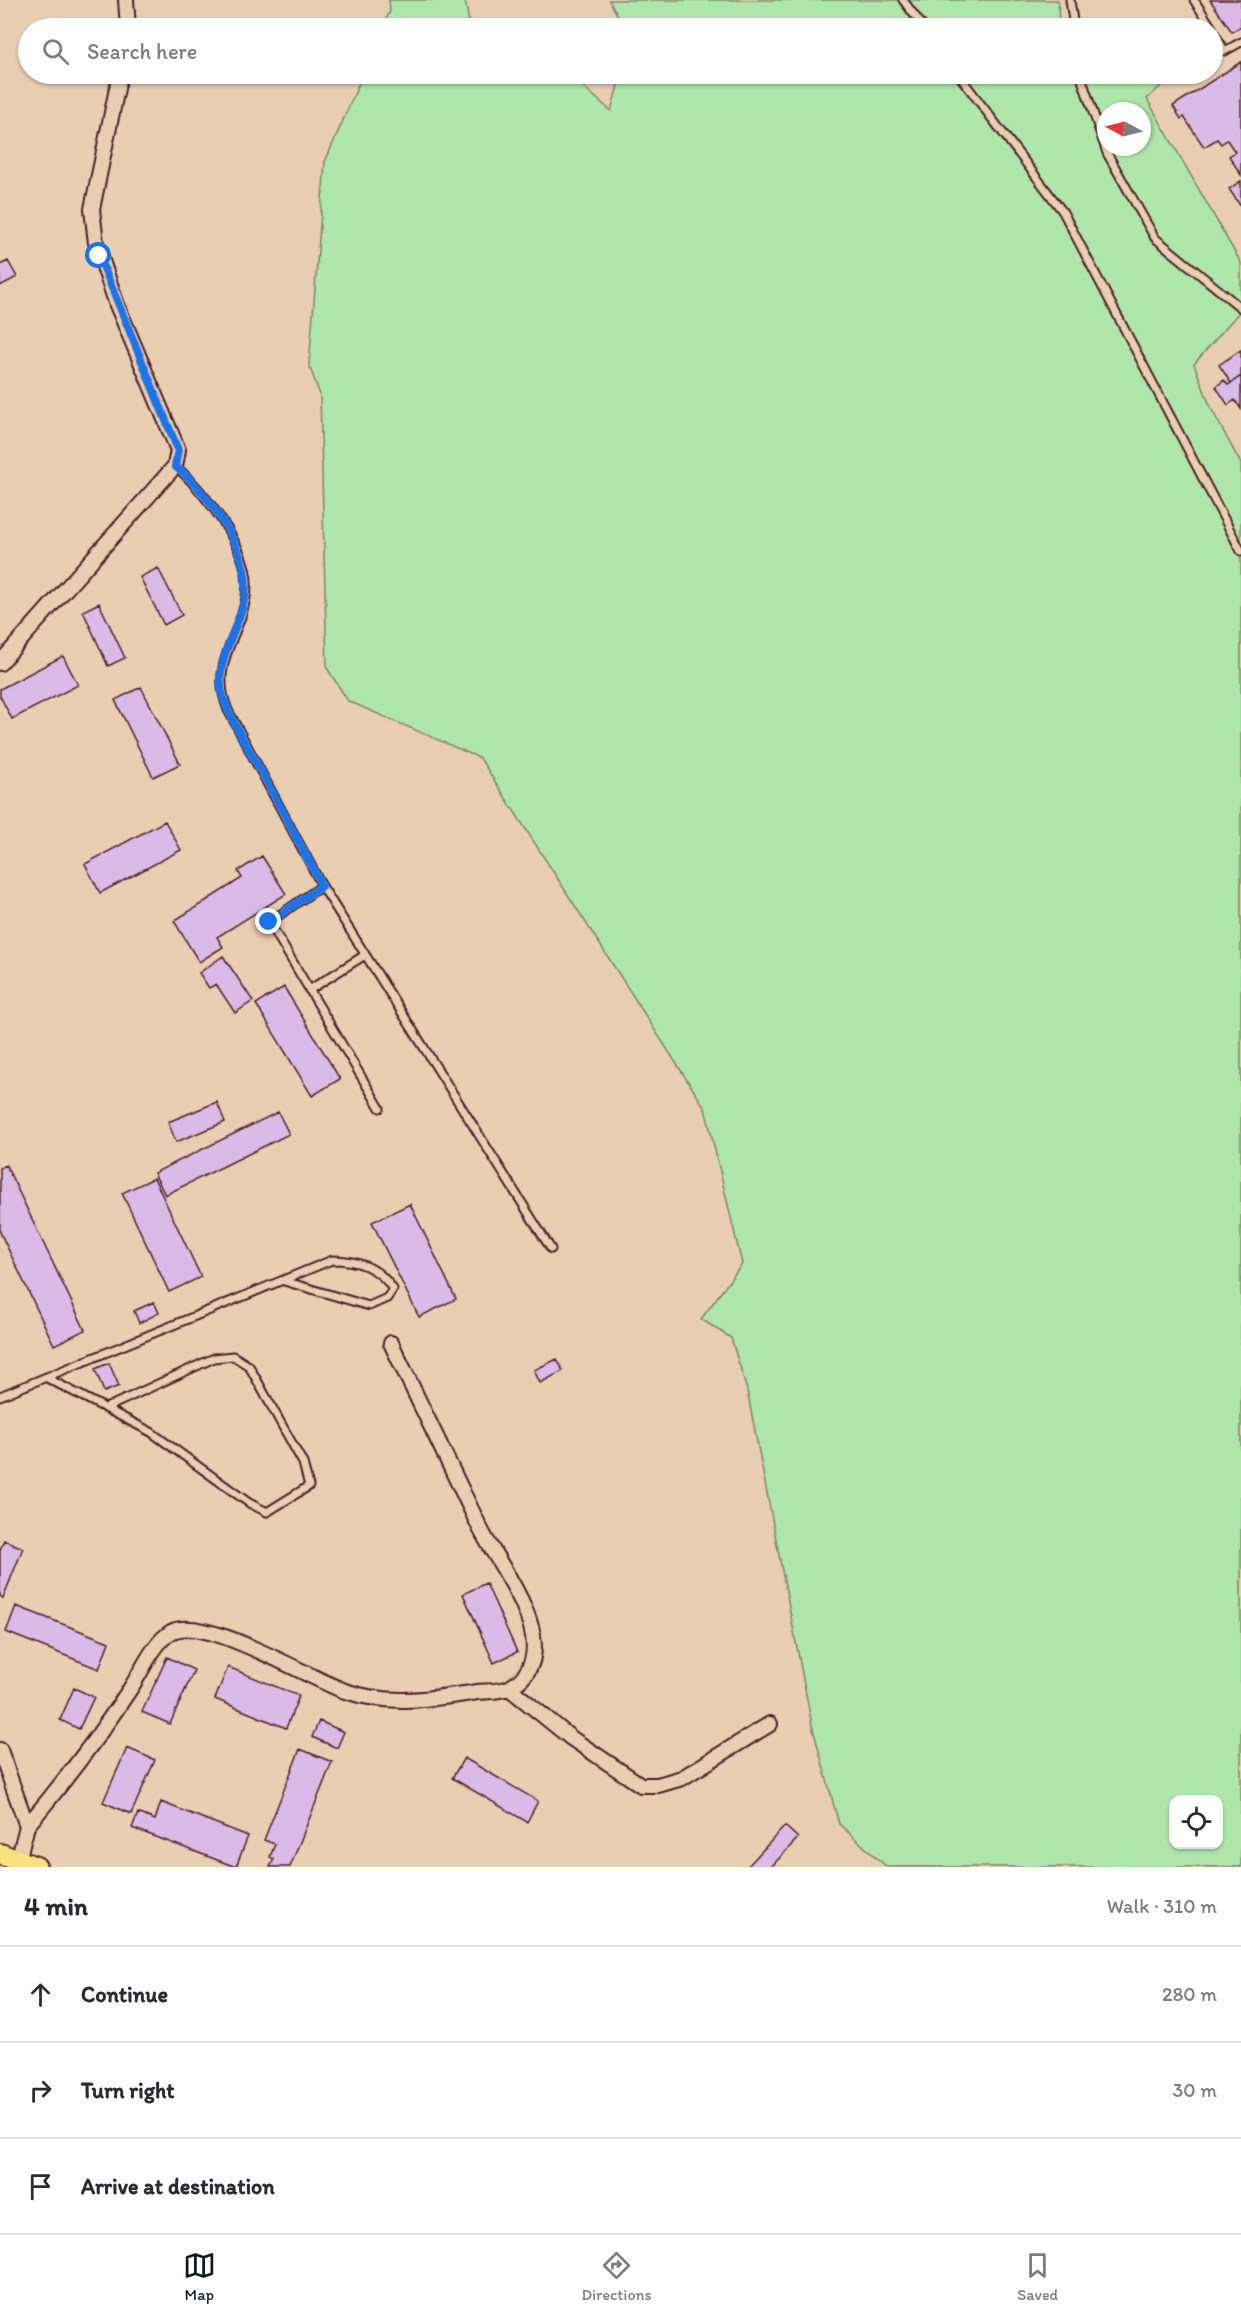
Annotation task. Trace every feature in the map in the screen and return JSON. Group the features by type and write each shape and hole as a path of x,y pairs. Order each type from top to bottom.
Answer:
{"street":[{"path":"126,0 127,18"},
{"path":"0,663 175,466 178,450 117,305 96,243 92,209 118,84"},
{"path":"18,1861 27,1826 69,1777 154,1651 170,1633 183,1628 199,1628 261,1652 344,1690 369,1698 417,1701 509,1688 525,1674 532,1660 535,1642 531,1621 486,1539 391,1343"},
{"path":"509,1688 571,1738 641,1785 658,1785 682,1778 770,1724"},
{"path":"0,1750 27,1826"}],"lane":[{"path":"903,0 916,18"},
{"path":"1070,0 1073,18"},
{"path":"1194,0 1205,18"},
{"path":"1223,46 1226,51 1241,42"},
{"path":"966,84 1063,212 1241,551"},
{"path":"1083,84 1107,153 1155,238 1241,308"},
{"path":"175,466 193,480 217,514 245,568 248,585 244,605 226,650 222,696 322,886 550,1249"},
{"path":"322,886 269,922 380,1108"},
{"path":"309,990 365,955"},
{"path":"0,1396 332,1260 348,1260 365,1264 383,1274 393,1289 387,1298 369,1306 284,1281"},
{"path":"47,1378 151,1432 249,1503 267,1512 309,1486 303,1463 249,1366 233,1356 214,1358 106,1408"}],"green space":[{"path":"389,0 465,0 468,18 387,18 390,11"},
{"path":"609,0 1058,0 1059,18 619,18"},
{"path":"359,84 580,84 611,111 618,84 1163,84 1147,99 1149,102 1097,102 1097,156 1151,156 1151,106 1241,263 1241,310 1194,364 1211,408 1241,464 1241,1867 887,1867 839,1824 812,1725 747,1390 731,1338 701,1319 742,1264 705,1108 480,758 348,701 327,668 320,395 309,365 325,162"}],"building":[{"path":"1210,0 1241,0 1241,26 1232,32"},
{"path":"1241,62 1241,175 1229,156 1235,152 1227,140 1221,144 1217,139 1204,147 1184,117 1181,119 1173,106 1207,84 1223,84 1223,74"},
{"path":"1241,181 1241,207 1229,189"},
{"path":"8,261 17,277 0,286 0,265"},
{"path":"1241,350 1241,376 1231,383 1219,365"},
{"path":"1241,376 1241,409 1235,400 1228,405 1216,387 1224,380 1228,385"},
{"path":"158,568 182,615 164,625 140,577"},
{"path":"99,603 125,658 108,666 83,611"},
{"path":"63,656 78,685 12,719 0,696 0,689"},
{"path":"141,687 180,764 153,777 115,700"},
{"path":"165,821 181,850 100,893 85,864"},
{"path":"262,856 286,894 217,937 223,947 199,962 174,921 242,878 238,871"},
{"path":"223,956 253,1001 235,1013 216,984 209,988 199,973"},
{"path":"284,987 340,1079 312,1096 256,1004"},
{"path":"217,1102 225,1122 176,1142 168,1122"},
{"path":"278,1112 289,1134 165,1195 154,1173"},
{"path":"6,1165 85,1330 54,1345 0,1232 0,1168"},
{"path":"154,1178 201,1277 169,1292 122,1193"},
{"path":"410,1204 456,1299 419,1317 372,1222"},
{"path":"154,1302 159,1313 139,1323 134,1311"},
{"path":"557,1359 563,1371 540,1383 534,1370"},
{"path":"109,1363 119,1386 104,1392 95,1369"},
{"path":"4,1540 23,1548 3,1598 0,1596 0,1550"},
{"path":"486,1583 517,1652 494,1663 463,1594"},
{"path":"16,1606 109,1642 99,1669 6,1632"},
{"path":"167,1657 194,1670 170,1724 142,1712"},
{"path":"228,1667 299,1696 286,1728 215,1699"},
{"path":"74,1688 94,1697 79,1729 60,1720"},
{"path":"319,1721 344,1732 337,1748 312,1737"},
{"path":"127,1748 155,1760 131,1814 103,1802"},
{"path":"300,1749 332,1762 290,1867 270,1867 274,1859 270,1857 275,1844 264,1840"},
{"path":"464,1758 538,1801 527,1822 452,1778"},
{"path":"161,1802 248,1836 236,1867 132,1828 138,1813 155,1820"},
{"path":"785,1826 798,1838 771,1867 747,1867"}],"route":[{"path":"99,256 117,305 178,450 175,466 193,480 217,514 245,568 248,585 244,605 226,650 222,696 322,886 269,922"}]}
